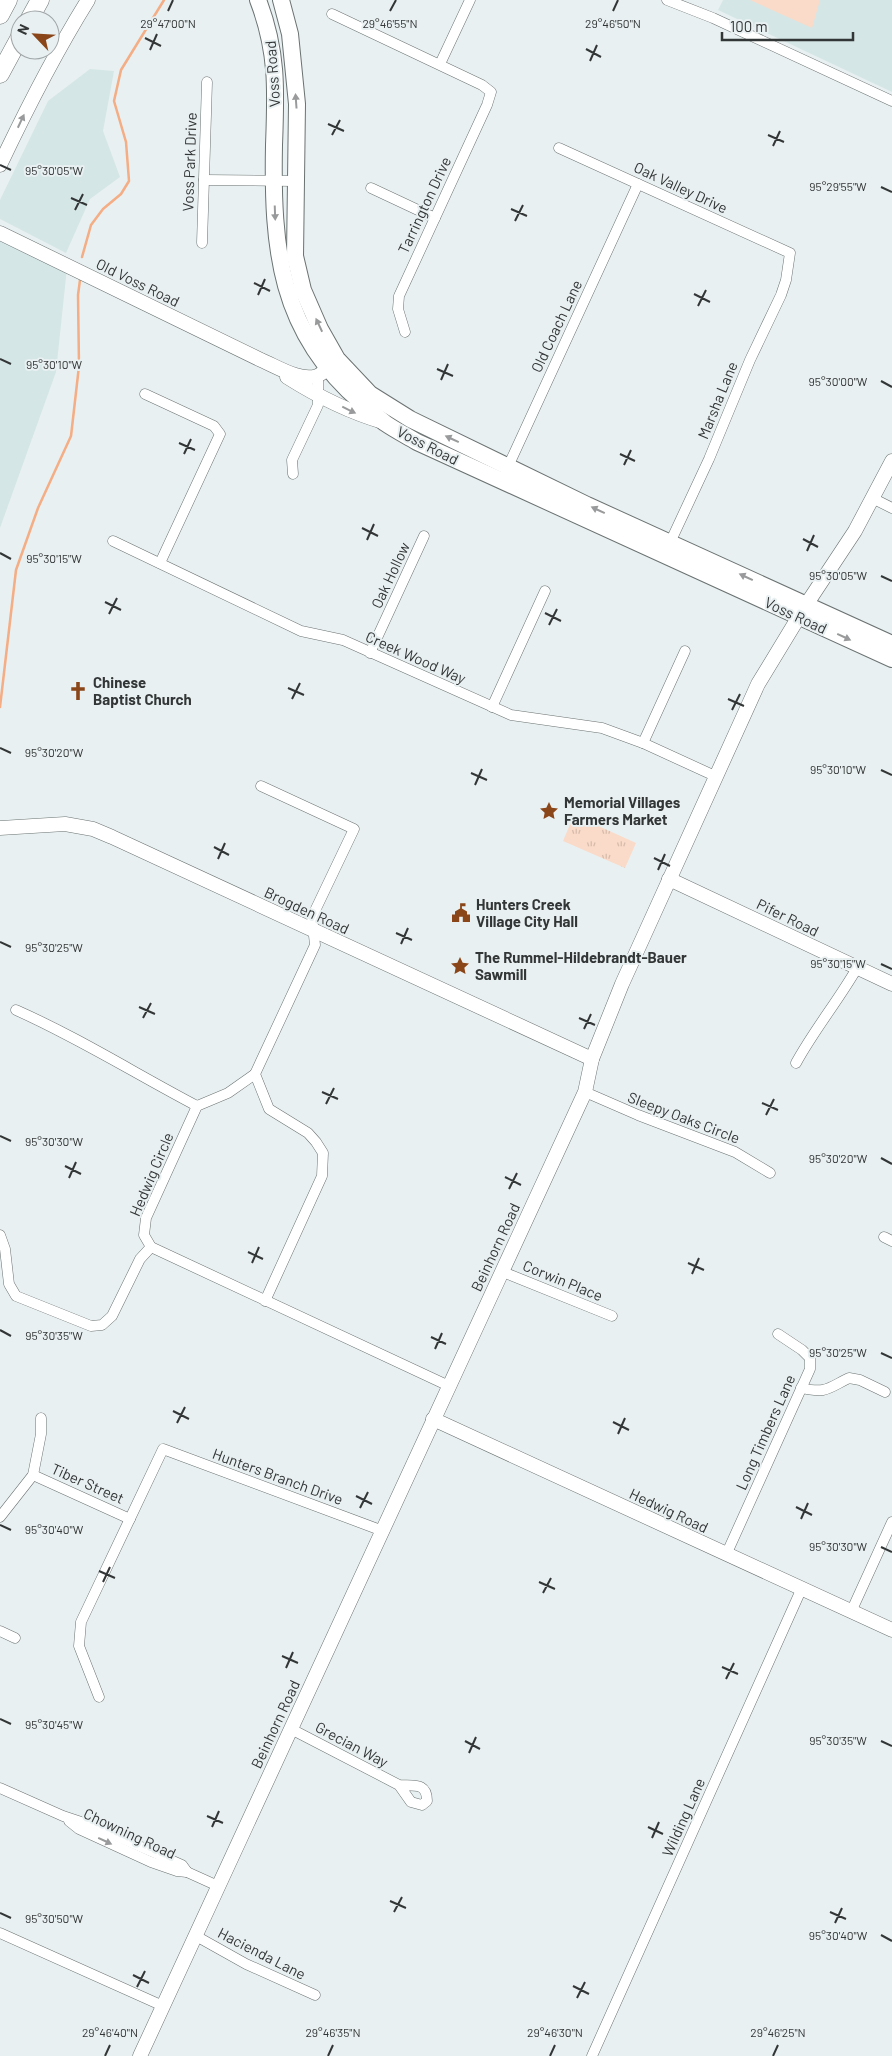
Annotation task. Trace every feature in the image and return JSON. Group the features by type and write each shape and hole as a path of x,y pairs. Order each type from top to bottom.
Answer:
{"highway":[{"path":"0,16 8,0"},
{"path":"0,74 10,55"}],"main road":[{"name":"Voss Road","path":"258,0 268,26 275,63 274,181 276,238 281,270 289,299 300,326 327,368 350,393 384,422 417,442 505,473"},
{"name":"Voss Road","path":"281,0 290,34 297,104 295,256 303,290 320,329 327,368 410,419 505,473 803,611 892,659"},
{"path":"270,40 290,34"},
{"name":"Voss Road","path":"803,611 892,644"}],"street":[{"path":"0,165 29,104 66,35 88,0"},
{"path":"332,14 440,64 470,0"},
{"path":"666,0 713,18 892,101"},
{"name":"Tarrington Drive","path":"406,332 398,309 399,296 487,105 491,91 440,64"},
{"name":"Voss Park Drive","path":"202,243 207,82"},
{"name":"Oak Valley Drive","path":"559,148 790,253"},
{"path":"204,180 295,181"},
{"name":"Old Coach Lane","path":"505,473 638,184"},
{"path":"371,188 435,218"},
{"name":"Old Voss Road","path":"0,233 261,360 297,375 308,378 327,368"},
{"name":"Marsha Lane","path":"667,549 709,459 750,360 781,295 786,280 790,253"},
{"name":"Old Voss Road","path":"261,360 319,396 359,415 384,422"},
{"path":"293,474 292,460 318,405 327,368"},
{"path":"145,394 214,426 220,434 160,563"},
{"name":"Beinhorn Road","path":"140,2056 585,1092 592,1059 622,984 758,684 854,531 892,460"},
{"path":"872,498 892,508"},
{"name":"Oak Hollow","path":"370,653 424,536"},
{"name":"Creek Wood Way","path":"113,541 301,631 343,640 511,715 602,728 643,743 715,776"},
{"path":"492,707 545,591"},
{"path":"643,743 685,651"},
{"path":"16,1010 75,1038 197,1106 228,1093 255,1074 315,945 312,917 354,828 261,786"},
{"name":"Brogden Road","path":"0,828 65,824 93,829 592,1059"},
{"name":"Pifer Road","path":"669,879 892,984"},
{"path":"796,1063 808,1040 846,987 857,968"},
{"path":"255,1074 269,1109 308,1133 322,1153 323,1165 322,1176 265,1301"},
{"name":"Sleepy Oaks Circle","path":"585,1092 638,1115 735,1152 770,1173"},
{"name":"Hedwig Circle","path":"151,1247 144,1235 146,1218 197,1106"},
{"path":"0,1235 5,1249 9,1284 16,1296 92,1326 102,1326 112,1316 140,1259 151,1247 449,1386"},
{"name":"Corwin Place","path":"502,1272 612,1316"},
{"name":"Long Timbers Lane","path":"726,1555 810,1368 810,1358 802,1350 778,1334"},
{"path":"801,1388 816,1391 828,1390 849,1378 860,1380 885,1392"},
{"path":"0,1517 33,1475 39,1448 41,1418"},
{"name":"Hedwig Road","path":"433,1420 892,1630"},
{"name":"Hunters Branch Drive","path":"130,1519 163,1449 383,1531"},
{"name":"Tiber Street","path":"33,1475 130,1519"},
{"path":"100,1697 79,1646 81,1622 130,1519"},
{"path":"851,1612 892,1522"},
{"name":"Wilding Lane","path":"592,2056 802,1590"},
{"path":"0,1631 15,1638"},
{"name":"Grecian Way","path":"292,1729 399,1785"},
{"name":"Chowning Road","path":"0,1788 63,1816 105,1831 182,1866 187,1872 218,1886"},
{"path":"0,1933 163,2006"},
{"name":"Hacienda Lane","path":"196,1936 246,1964 315,1995"}],"shaded area":[{"path":"723,0 892,0 892,92 718,10"},
{"path":"90,69 114,71 103,131 120,177 90,199 66,253 0,219 0,200 48,101"},
{"path":"0,238 67,268 56,372 0,528"}],"green space":[{"path":"750,0 820,0 812,28"},
{"path":"574,815 636,843 625,868 563,841"}],"waterway":[{"path":"82,257 91,225 103,209 121,194 129,181 126,142 114,101 121,70 164,0"},
{"path":"0,707 16,570 38,508 71,436 79,366 78,295 80,280"}],"place":[{"name":"Chinese Baptist Church","path":"78,691"},
{"name":"Memorial Villages Farmers Market","path":"549,811"},
{"name":"Hunters Creek Village City Hall","path":"461,913"},
{"name":"The Rummel-Hildebrandt-Bauer Sawmill","path":"460,966"}]}
